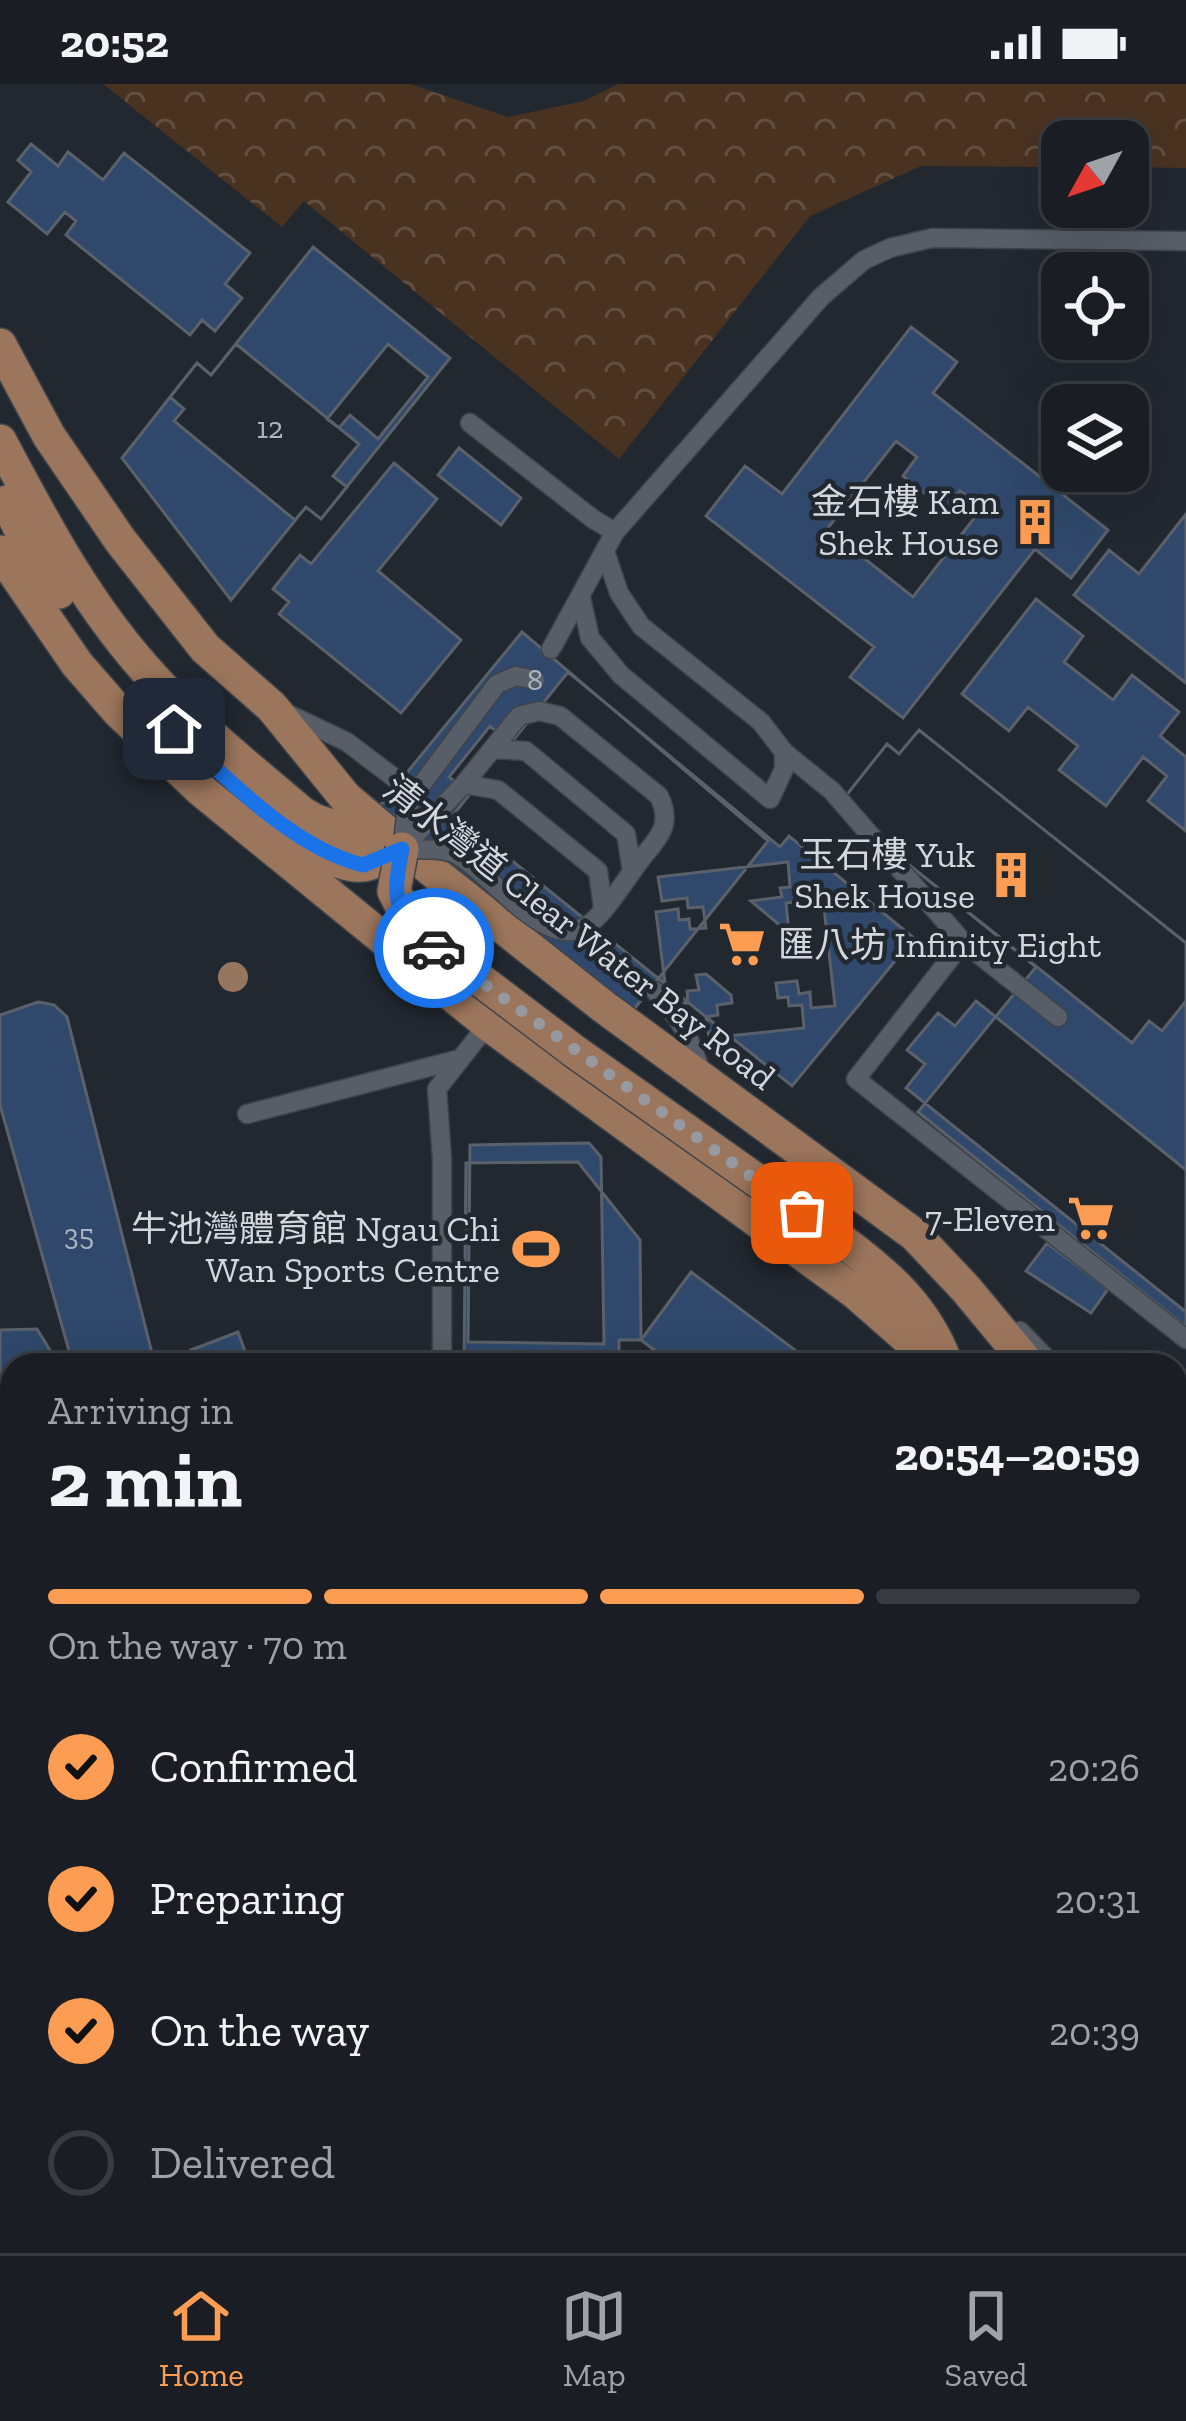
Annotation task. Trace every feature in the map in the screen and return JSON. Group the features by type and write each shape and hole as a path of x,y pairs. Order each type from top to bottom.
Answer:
{"main road":[{"name":"清水灣道 Clear Water Bay Road","path":"0,345 49,436 120,540 205,648 272,707 345,797 442,879 915,1235 1019,1353"},
{"path":"0,441 27,547 81,625 140,696 208,761 323,852 363,865 402,849"},
{"path":"0,489 77,664 162,755 488,1024 856,1293 928,1353"},
{"path":"402,849 394,891 413,929 574,1051 841,1240 910,1296 934,1332 939,1353"}],"lane":[{"path":"551,649 615,532 821,297 864,260 932,238 1186,241"},
{"path":"470,423 615,532"},
{"path":"605,551 619,593 641,626 761,722 784,752 832,791 963,943 1058,1017"},
{"path":"581,598 590,638 621,675 770,799 784,769 784,752"},
{"path":"402,849 407,808 416,792 497,684 516,676 535,680"},
{"path":"272,707 347,742 401,783"},
{"path":"539,711 560,716 658,796 667,812 664,831 588,926 570,932 548,929 456,854 402,849 464,784 519,716 539,711"},
{"path":"493,749 526,752 626,834 632,871"},
{"path":"464,784 498,790 598,871 602,908"},
{"path":"963,943 856,1079 1186,1339"},
{"path":"655,991 680,1018 693,1042 703,1079"},
{"path":"442,1353 442,1159 437,1090 488,1024"},
{"path":"248,1114 460,1059"},
{"path":"915,1235 1039,1353"}],"green space":[{"path":"103,84 410,84 508,117 584,101 618,84 1186,84 1186,168 1149,167 1149,120 1041,120 1041,167 921,166 810,216 619,459 304,201 282,227"}],"building":[{"path":"31,144 58,166 68,152 103,180 124,153 250,253 225,284 242,298 215,331 202,320 190,335 66,235 76,221 65,212 47,234 8,202 31,172 18,160"},
{"path":"313,247 450,358 321,519 306,507 231,600 122,458 197,363 211,375"},
{"name":"金石樓 Kam Shek House","path":"911,327 957,362 933,393 1041,478 1041,492 1059,492 1108,530 1071,578 1035,549 903,718 850,677 874,647 706,516 745,466 782,494","holes":["896,441 917,457 903,476 946,510 960,491 982,508 913,597 827,529"]},
{"path":"236,344 359,444 333,476 347,487 321,519 306,507 295,520 174,421 184,409 170,397 197,363 211,375"},
{"path":"388,344 428,377 378,439 350,415 339,428 327,419"},
{"path":"459,448 521,498 501,525 438,475"},
{"path":"394,463 437,499 378,571 461,640 401,713 279,614 289,602 273,589 300,555 311,564"},
{"path":"1186,514 1186,683 1074,595 1109,550 1139,574"},
{"path":"1036,599 1083,636 1064,662 1113,700 1132,675 1179,712 1160,736 1186,757 1186,831 1148,801 1167,776 1143,757 1106,806 1059,770 1078,746 1028,707 1009,731 962,694"},
{"path":"522,632 768,841 627,1018 373,814"},
{"path":"568,672 780,847 789,836 914,938 792,1086 454,814 470,794 449,777 490,726 511,743"},
{"name":"玉石樓 Yuk Shek House","path":"919,730 1186,943 1186,1001 1162,1031 1149,1021 1132,1043 837,807 887,744 899,754"},
{"path":"919,730 1186,943 1186,1327 918,1112 1036,967 837,807 887,744 899,754"},
{"path":"788,862 790,887 780,888 782,897 751,901 789,933 786,903 797,902 796,893 822,890 835,1006 811,1008 810,992 799,994 797,981 776,983 778,998 788,997 789,1006 802,1005 804,1028 709,1038 706,1017 718,1015 717,1005 732,1003 731,995 706,974 696,975 699,990 687,991 688,1003 668,1006 656,912 678,909 679,920 689,919 690,929 706,928 703,907 688,908 687,898 662,901 658,877"},
{"path":"976,1001 1186,1170 1186,1312 906,1088 925,1064 907,1050 938,1013 955,1026"},
{"path":"38,1002 54,1005 67,1017 152,1353 70,1353 0,1105 0,1015"},
{"name":"牛池灣體育館 Ngau Chi Wan Sports Centre","path":"589,1143 601,1157 604,1344 468,1342 470,1145"},
{"name":"牛池灣體育館 Ngau Chi Wan Sports Centre","path":"578,1162 640,1240 641,1340 658,1353 464,1353 466,1163"},
{"path":"1047,1243 1108,1289 1091,1313 1026,1271"},
{"path":"691,1272 799,1353 658,1353 641,1340"},
{"path":"37,1329 52,1353 0,1353 0,1330"},
{"path":"238,1332 246,1353 192,1353"},
{"path":"619,1340 641,1340 658,1353 619,1353"}],"way so far":[{"path":"434,948 802,1213"}],"place":[{"name":"金石樓 Kam Shek House","path":"1035,522"},
{"name":"玉石樓 Yuk Shek House","path":"1011,875"},
{"name":"匯八坊 Infinity Eight","path":"742,944"},
{"name":"7-Eleven","path":"1091,1218"},
{"name":"牛池灣體育館 Ngau Chi Wan Sports Centre","path":"536,1249"}],"route":[{"path":"174,729 323,852 363,865 402,849 394,891 398,906 434,948"}]}
